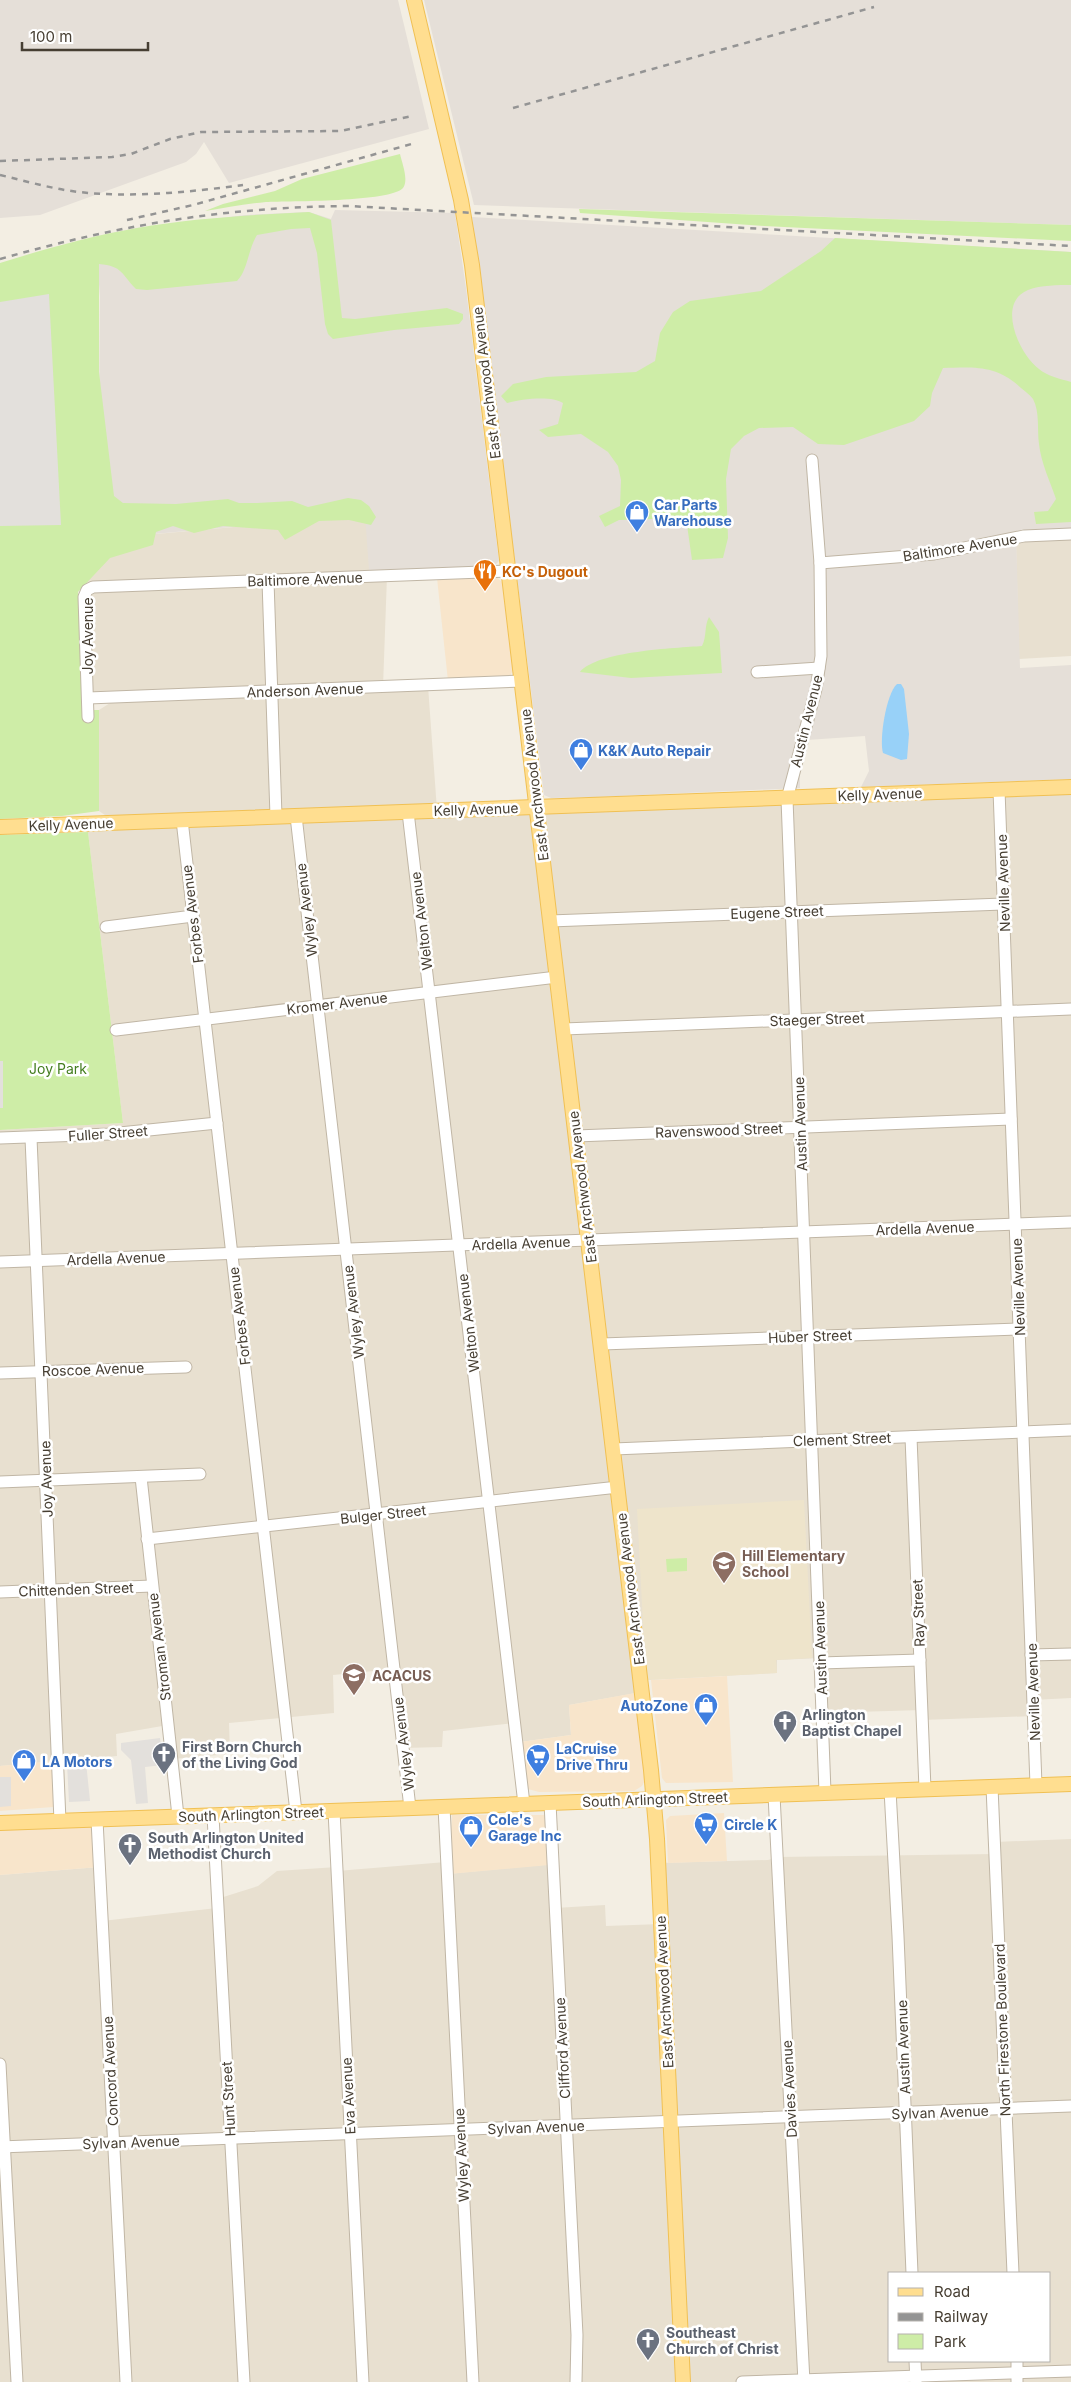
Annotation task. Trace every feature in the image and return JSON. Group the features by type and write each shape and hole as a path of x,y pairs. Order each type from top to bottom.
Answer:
{"main road":[{"name":"East Archwood Avenue","path":"414,0 461,200 469,246 602,1344 654,1798 683,2382"},
{"name":"Kelly Avenue","path":"0,827 1071,787"},
{"name":"South Arlington Street","path":"0,1823 1071,1784"}],"street":[{"name":"Austin Avenue","path":"812,460 820,563 822,636 819,668 787,798 825,1792"},
{"name":"Baltimore Avenue","path":"820,563 934,554 1024,536 1071,534"},
{"name":"Baltimore Avenue","path":"102,587 508,571"},
{"path":"268,581 276,816"},
{"name":"Joy Avenue","path":"88,698 84,597 87,590 102,587"},
{"path":"757,672 819,668"},
{"name":"Anderson Avenue","path":"88,698 522,682"},
{"path":"88,698 88,717"},
{"name":"Neville Avenue","path":"999,790 1036,1784"},
{"name":"Welton Avenue","path":"408,812 524,1804"},
{"name":"Wyley Avenue","path":"296,816 410,1808"},
{"name":"Forbes Avenue","path":"182,820 296,1812"},
{"name":"Eugene Street","path":"550,921 1003,904"},
{"path":"106,927 193,916"},
{"name":"Kromer Avenue","path":"116,1030 557,977"},
{"name":"Staeger Street","path":"564,1029 1071,1009"},
{"name":"Ravenswood Street","path":"576,1136 1011,1119"},
{"name":"Fuller Street","path":"0,1138 136,1132 217,1123"},
{"name":"Joy Avenue","path":"31,1138 60,1821"},
{"name":"Ardella Avenue","path":"0,1262 1071,1222"},
{"name":"Huber Street","path":"602,1344 1019,1329"},
{"name":"Roscoe Avenue","path":"0,1373 186,1367"},
{"name":"Clement Street","path":"614,1449 1071,1430"},
{"name":"Ray Street","path":"911,1437 925,1789"},
{"path":"0,1482 200,1474"},
{"name":"Stroman Avenue","path":"141,1477 178,1816"},
{"name":"Bulger Street","path":"148,1539 618,1488"},
{"name":"Chittenden Street","path":"0,1592 152,1586"},
{"path":"1031,1655 1071,1654"},
{"path":"820,1664 920,1660"},
{"name":"North Firestone Boulevard","path":"992,1787 1013,2272"},
{"name":"Austin Avenue","path":"890,1790 912,2272"},
{"name":"Davies Avenue","path":"774,1795 804,2381"},
{"name":"Clifford Avenue","path":"550,1803 577,2335 576,2382"},
{"name":"Wyley Avenue","path":"444,1807 473,2382"},
{"name":"Eva Avenue","path":"334,1811 363,2382"},
{"name":"Hunt Street","path":"212,1816 244,2382"},
{"name":"Concord Avenue","path":"97,1820 126,2382"},
{"path":"0,2064 5,2279 17,2382"},
{"name":"Sylvan Avenue","path":"2,2147 906,2114 1071,2106"},
{"path":"915,2362 916,2379"},
{"path":"1017,2362 1017,2377"},
{"path":"742,2382 1017,2377 1071,2371"}],"shaded area":[{"path":"0,0 398,0 429,129 229,183 204,142 196,154 186,162 40,215 0,218"},
{"path":"424,0 1071,0 1071,225 474,205"},
{"path":"335,210 455,213 466,288 499,561 493,567 369,570 365,515 98,539 100,296 95,237 136,228 246,215 309,212 331,219"},
{"path":"472,217 1071,252 1071,531 1016,534 1020,668 1071,665 1071,779 861,787 869,771 865,736 807,740 800,775 800,788 596,797 551,798 544,795"},
{"path":"49,294 61,525 0,526 0,302"},
{"path":"366,515 370,576 387,576 383,687 428,686 437,810 1071,787 1071,1698 1033,1700 1034,1716 922,1720 922,1710 822,1713 820,1658 777,1660 777,1673 646,1680 642,1692 569,1705 571,1735 520,1742 514,1723 443,1731 442,1747 403,1748 394,1669 333,1675 334,1713 229,1723 230,1754 172,1759 168,1725 116,1734 117,1756 0,1766 0,1130 123,1123 88,832 90,823 115,822 99,811 99,710 118,698 88,698 84,597 89,540"},
{"path":"1071,538 1071,656 1019,659 1016,542"},
{"path":"494,575 502,582 513,670 510,676 448,681 437,578"},
{"path":"0,1061 3,1061 3,1108 0,1108"},
{"name":"Hill Elementary School","path":"804,1500 812,1658 776,1660 777,1673 646,1680 637,1509"},
{"path":"727,1676 733,1782 666,1783 662,1778 651,1680"},
{"path":"635,1693 645,1780 642,1786 634,1791 539,1792 528,1789 520,1742 571,1735 569,1705"},
{"path":"160,1738 163,1765 145,1767 148,1803 136,1804 131,1760 121,1750 121,1743"},
{"path":"54,1761 53,1807 0,1811 0,1766"},
{"path":"86,1762 90,1801 69,1802 67,1763"},
{"path":"0,1777 11,1777 11,1806 0,1807"},
{"path":"724,1813 727,1861 668,1863 666,1820 670,1816"},
{"path":"452,1815 546,1815 549,1865 449,1874"},
{"path":"97,1820 99,1867 0,1875 0,1823"},
{"path":"1071,1839 1071,2382 0,2382 0,1875 99,1867 102,1921 217,1908 217,1899 258,1886 277,1871 337,1867 337,1871 446,1862 447,1874 553,1864 555,1908 605,1905 606,1926 661,1924 660,1863 768,1860 778,1857 995,1854 995,1842"}],"green space":[{"path":"400,154 405,185 395,193 360,198 266,202 205,211 223,204 275,191 302,179"},
{"path":"579,209 1071,225 1071,241 764,226 580,213"},
{"path":"309,212 331,220 342,318 355,319 447,308 463,314 463,319 459,324 394,330 333,339 328,334 325,324 317,253 310,228 257,235 244,271 237,281 147,290 136,289 117,269 99,264 99,372 114,496 123,503 176,504 228,499 239,503 292,501 308,507 348,498 361,500 369,506 376,517 371,525 349,520 319,521 285,540 278,530 223,526 194,533 173,526 156,532 153,545 110,558 78,592 83,710 99,710 99,811 62,816 0,819 0,263 68,243 137,228 201,219"},
{"path":"835,238 1071,252 1071,285 1044,286 1028,290 1018,297 1013,306 1012,317 1018,341 1031,362 1046,374 1071,382 1071,522 1036,524 1034,512 1048,511 1056,499 1040,451 1035,404 1033,399 1012,380 994,371 985,369 965,367 943,368 932,393 930,406 914,421 844,445 818,444 793,427 759,428 744,436 731,449 726,479 728,538 723,558 692,560 686,518 619,520 605,527 599,516 620,506 621,480 618,466 608,452 581,434 548,437 539,430 558,424 563,403 544,398 507,403 501,396 513,384 546,377 636,372 655,361 660,333 673,312 690,301 761,291 821,251"},
{"path":"709,617 719,632 722,673 631,678 580,672 589,665 619,655 702,646"},
{"name":"Joy Park","path":"88,832 123,1123 0,1130 0,835"},
{"path":"687,1558 687,1571 667,1572 666,1559"}],"water":[{"path":"897,684 901,684 904,689 909,734 907,759 901,760 883,753 882,747 887,707 893,689"}],"railway":[{"path":"513,108 874,7"},
{"path":"0,161 112,157 131,154 170,139 201,132 340,131 412,116"},
{"path":"127,220 193,205 415,143"},
{"path":"0,175 59,189 99,194 161,193 243,185"},
{"path":"0,259 88,237 173,220 259,210 349,206 1071,246"}],"place":[{"name":"Car Parts Warehouse","path":"637,533"},
{"name":"KC's Dugout","path":"485,592"},
{"name":"K&K Auto Repair","path":"581,771"},
{"name":"Hill Elementary School","path":"724,1584"},
{"name":"ACACUS","path":"354,1696"},
{"name":"AutoZone","path":"706,1726"},
{"name":"Arlington Baptist Chapel","path":"785,1743"},
{"name":"First Born Church of the Living God","path":"164,1775"},
{"name":"LaCruise Drive Thru","path":"538,1777"},
{"name":"LA Motors","path":"24,1782"},
{"name":"Circle K","path":"706,1845"},
{"name":"Cole's Garage Inc","path":"471,1848"},
{"name":"South Arlington United Methodist Church","path":"130,1866"},
{"name":"Southeast Church of Christ","path":"648,2361"}]}
